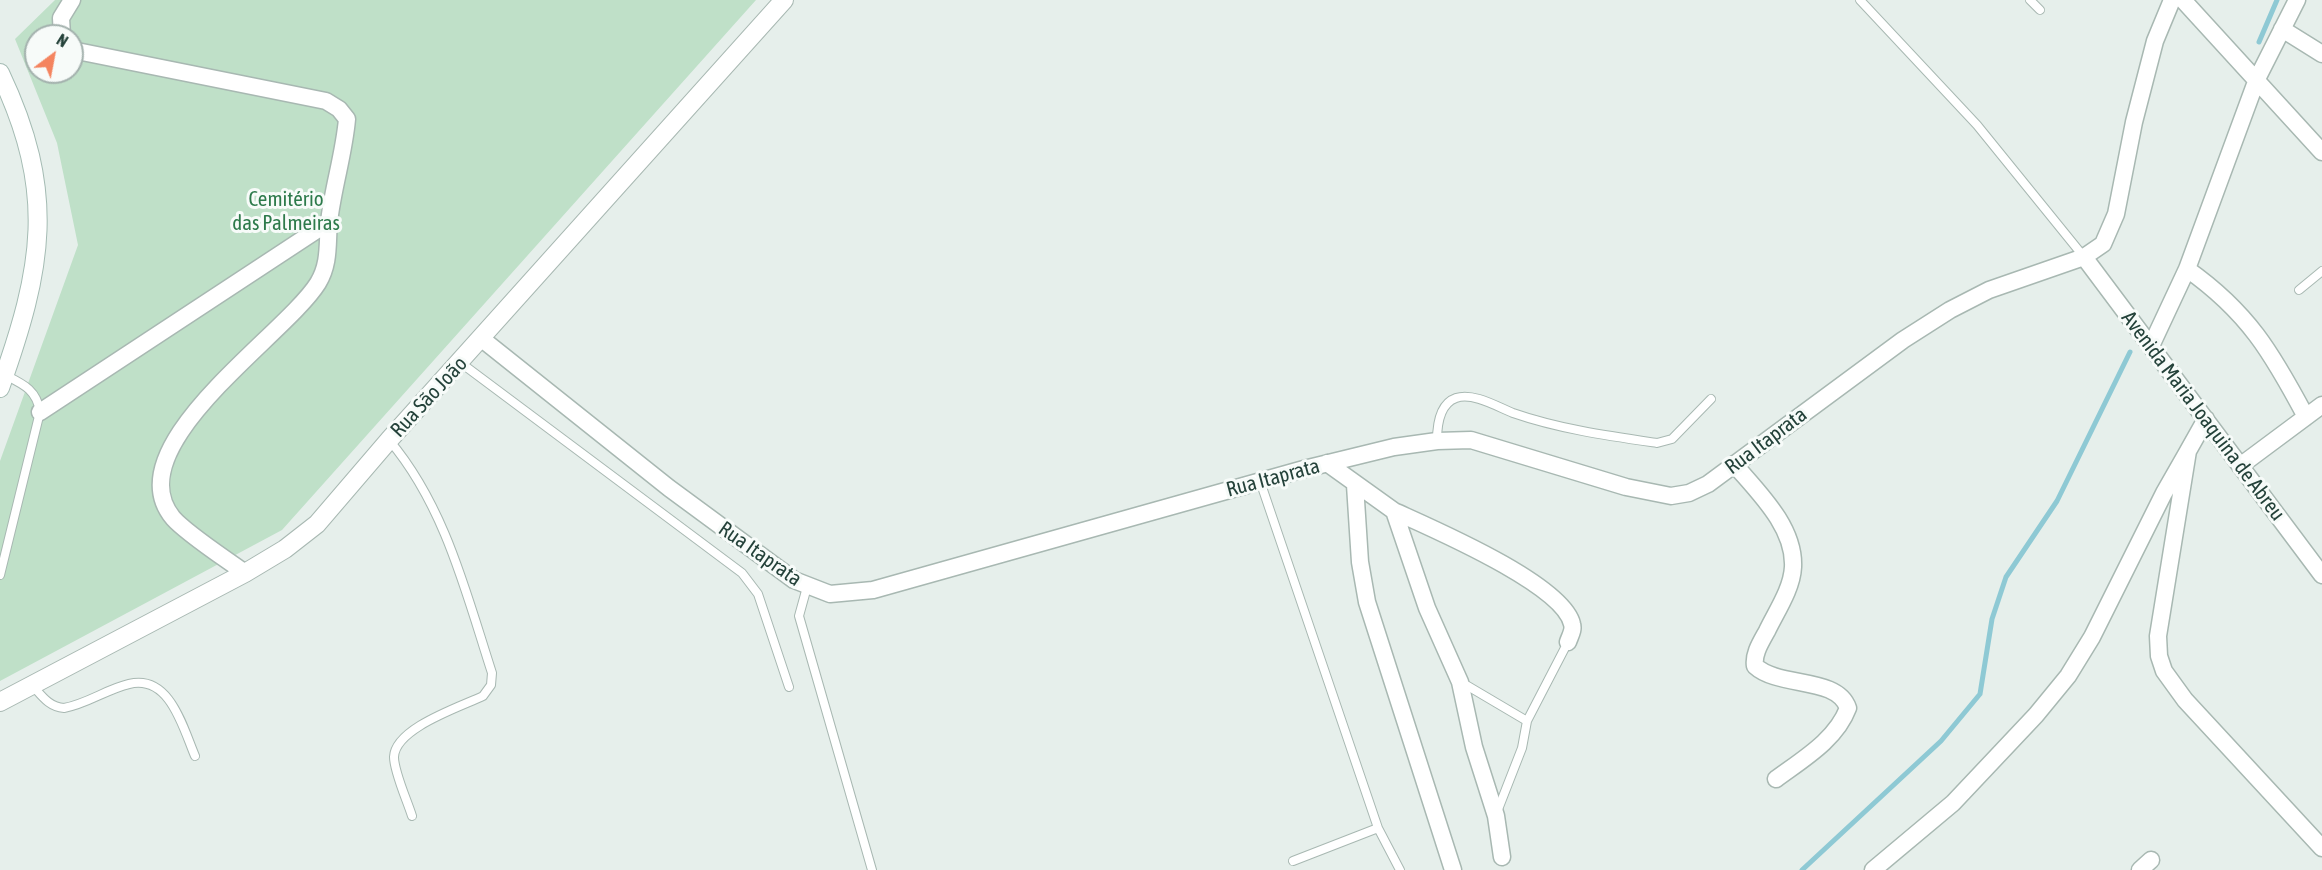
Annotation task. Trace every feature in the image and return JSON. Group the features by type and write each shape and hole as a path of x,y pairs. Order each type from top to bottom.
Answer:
{"street":[{"path":"61,24 61,18 72,0"},
{"name":"Rua São João","path":"0,702 245,573 285,549 317,524 389,440 461,363 784,0"},
{"path":"2084,257 2103,244 2116,214 2134,122 2154,41 2172,0"},
{"path":"2183,0 2322,152"},
{"path":"2151,346 2187,269 2257,79 2297,0"},
{"path":"2282,29 2322,54"},
{"path":"84,52 326,101 339,109 347,119 329,222 329,249 317,284 180,429 163,462 160,484 173,517 245,573"},
{"path":"0,73 26,134 36,182 39,228 34,275 24,321 2,381"},
{"path":"40,412 329,222"},
{"name":"Rua Itaprata","path":"482,339 669,488 807,587 830,594 873,590 1260,481 1394,447 1437,441 1471,440 1626,487 1671,496 1689,493 1708,484 1903,340 1950,310 1989,290 2084,257"},
{"name":"Avenida Maria Joaquina de Abreu","path":"2084,257 2240,466 2319,566"},
{"path":"2187,269 2211,285 2259,334 2306,417"},
{"path":"2240,466 2322,405"},
{"path":"1873,870 1953,803 2036,716 2068,676 2092,637 2164,493 2206,419"},
{"path":"2188,452 2158,636 2159,656 2164,672 2185,700 2322,848"},
{"path":"1327,464 1394,511 1475,548 1540,588 1559,606 1572,623 1573,630 1568,642"},
{"path":"1734,464 1763,497 1784,529 1791,549 1793,568 1787,590 1756,652 1755,666 1770,676 1834,691 1845,698 1848,708 1844,719 1822,745 1776,779"},
{"path":"1355,485 1360,562 1367,602 1453,870"},
{"path":"1394,511 1427,608 1460,682 1474,747 1496,816 1502,858"}],"lane":[{"path":"1860,0 1977,125 2084,257"},
{"path":"2030,0 2040,10"},
{"path":"2299,290 2322,271"},
{"path":"461,363 742,573 758,594 789,687"},
{"path":"0,575 40,412 38,400 33,392 2,381"},
{"path":"1437,441 1437,423 1444,407 1456,398 1469,397 1544,422 1657,443 1672,439 1711,399"},
{"path":"389,440 406,460 449,541 492,674 491,685 483,696 408,732 398,743 394,758 412,816"},
{"path":"1260,481 1378,828 1400,870"},
{"path":"807,587 799,616 872,870"},
{"path":"1496,816 1522,748 1527,721 1568,642"},
{"path":"1460,682 1527,721"},
{"path":"32,685 47,702 56,708 64,708 130,683 157,688 174,707 195,756"},
{"path":"1293,861 1378,828"}],"green space":[{"name":"Cemitério das Palmeiras","path":"55,0 756,0 282,530 0,681 0,461 78,245 57,143 33,84 84,84 84,24 30,24"},
{"name":"Cemitério das Palmeiras","path":"24,30 24,61 15,39"}],"waterway":[{"path":"2259,42 2277,0"},
{"path":"1802,870 1941,741 1980,694 1992,619 2006,577 2057,501 2130,352"}]}
